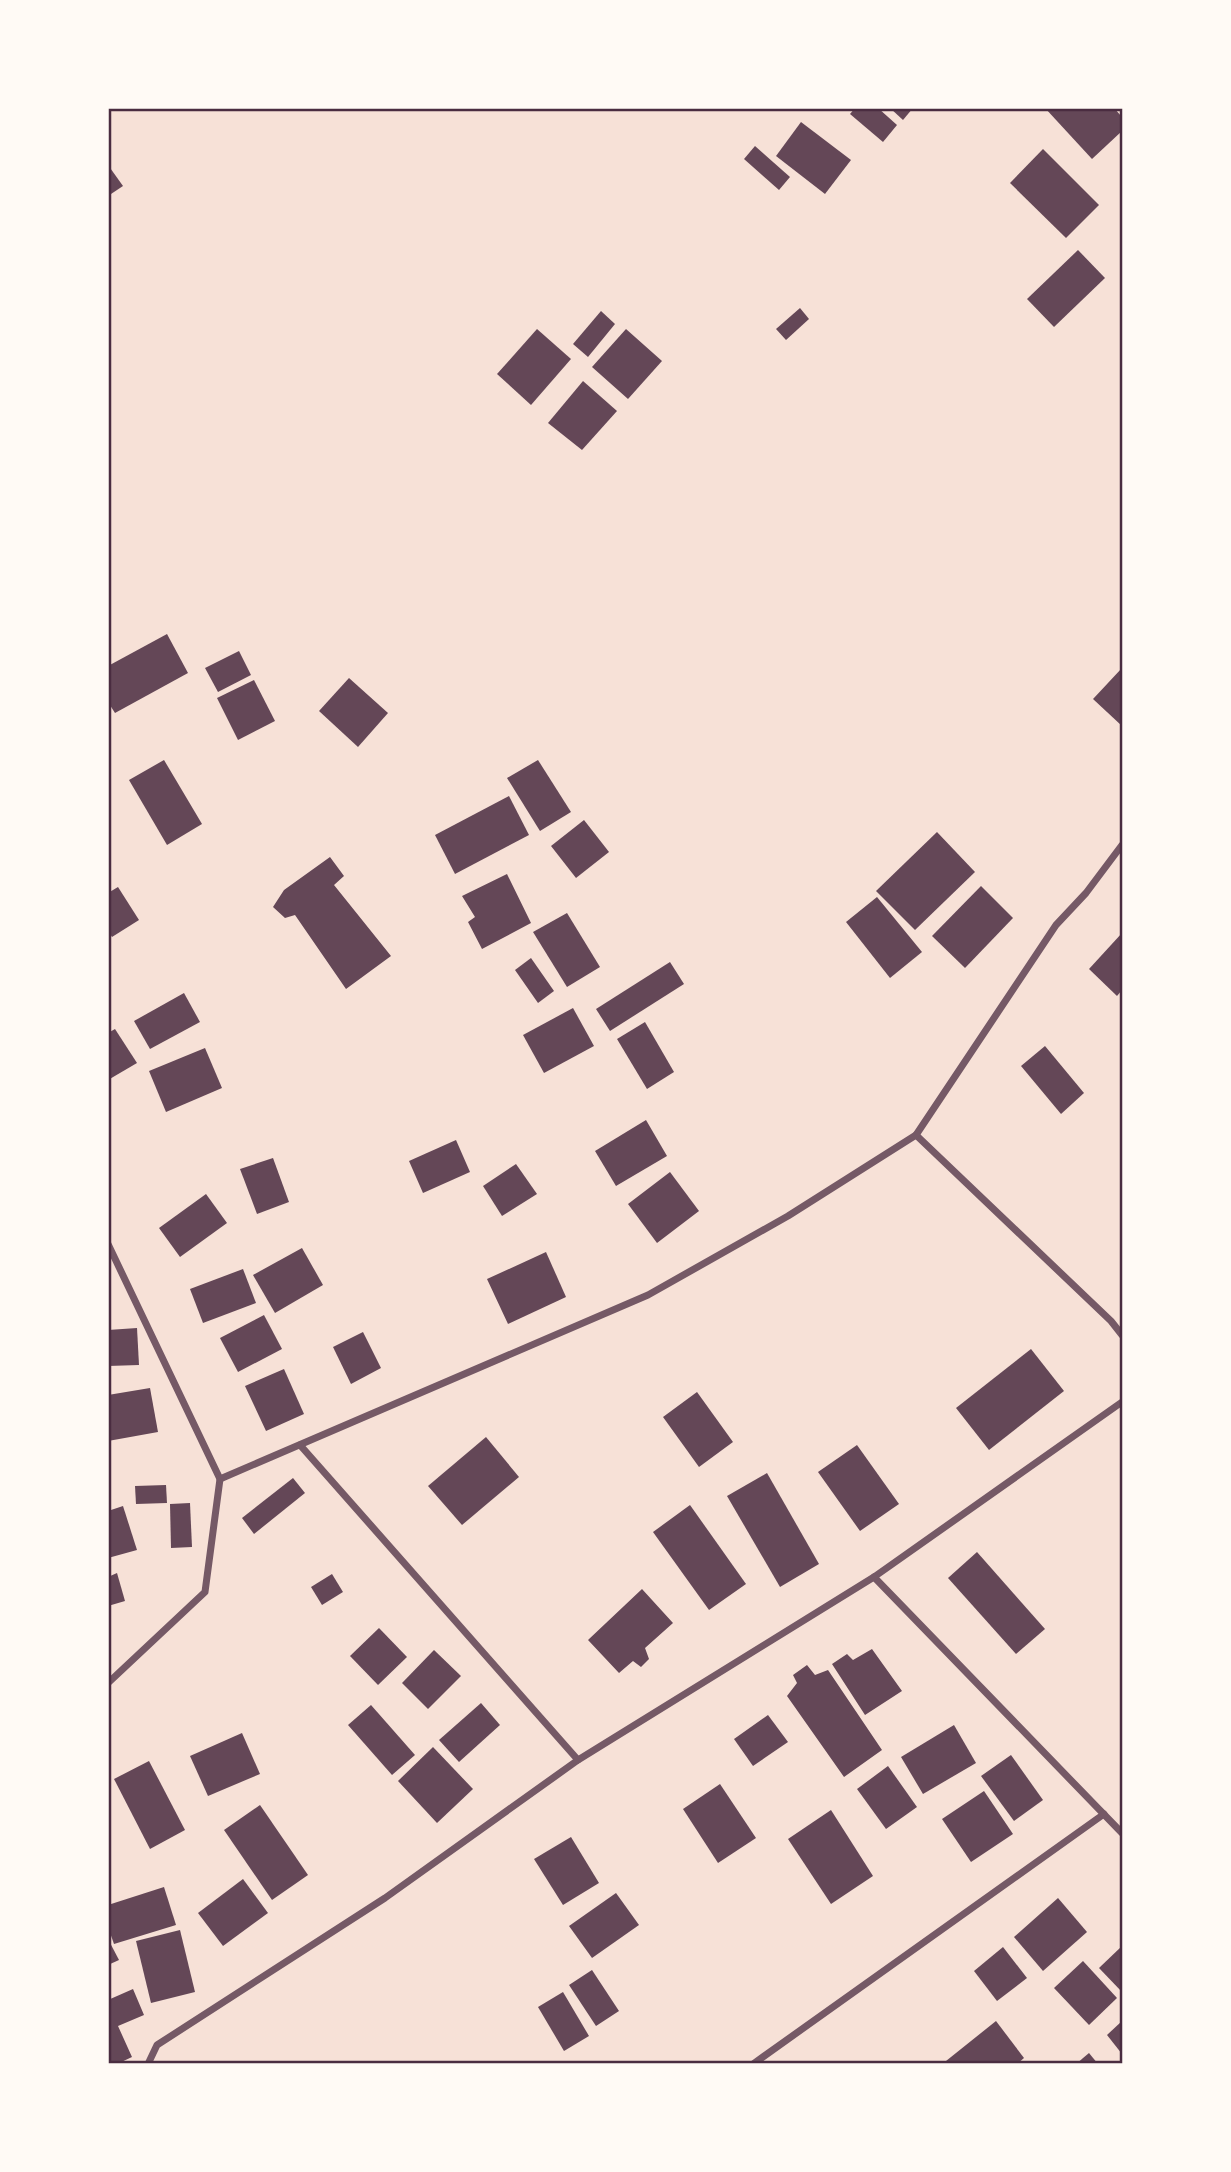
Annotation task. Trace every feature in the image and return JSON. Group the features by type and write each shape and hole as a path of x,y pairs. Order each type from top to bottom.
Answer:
{"street":[{"path":"220,1479 649,1295 788,1216 916,1135 1056,925 1086,893 1122,845"},
{"path":"916,1135 1111,1321 1122,1335"},
{"path":"108,1244 220,1479 205,1592 108,1683"},
{"path":"148,2063 157,2045 385,1898 578,1760 874,1577 1122,1402"},
{"path":"300,1445 578,1760"},
{"path":"874,1577 1122,1833"},
{"path":"752,2063 1104,1814"}],"building":[{"path":"855,108 878,108 897,125 883,142 850,114"},
{"path":"890,108 913,108 903,120"},
{"path":"1045,108 1114,108 1122,117 1122,131 1092,159"},
{"path":"801,122 851,160 825,194 776,156"},
{"path":"755,146 790,177 779,190 744,159"},
{"path":"1043,149 1099,205 1066,238 1010,183"},
{"path":"108,165 123,186 108,196"},
{"path":"1078,250 1105,278 1054,327 1027,299"},
{"path":"800,308 809,319 786,340 776,329"},
{"path":"601,311 615,324 588,357 573,344"},
{"path":"537,329 571,359 531,405 497,374"},
{"path":"626,329 662,361 628,399 592,367"},
{"path":"583,381 617,411 582,450 548,423"},
{"path":"167,634 188,673 115,713 108,702 108,666"},
{"path":"239,651 251,675 218,692 205,668"},
{"path":"1122,668 1122,726 1093,699"},
{"path":"349,678 388,713 358,747 319,711"},
{"path":"254,680 275,721 238,740 217,698"},
{"path":"164,760 202,824 167,845 129,780"},
{"path":"538,760 571,812 540,831 507,778"},
{"path":"509,796 529,835 455,874 435,835"},
{"path":"584,820 609,852 576,878 551,846"},
{"path":"937,832 975,872 915,930 876,891"},
{"path":"330,857 344,876 334,885 391,956 346,989 295,915 285,918 273,907 284,890"},
{"path":"507,874 531,923 482,949 468,922 475,917 462,896"},
{"path":"981,886 1013,918 965,968 932,936"},
{"path":"118,887 139,920 112,937 108,931 108,893"},
{"path":"877,897 922,952 890,978 846,922"},
{"path":"567,913 600,967 567,987 533,932"},
{"path":"1122,933 1122,990 1117,996 1089,969"},
{"path":"531,958 554,991 538,1003 515,970"},
{"path":"670,962 684,984 610,1031 596,1009"},
{"path":"184,993 200,1022 150,1049 134,1021"},
{"path":"573,1008 594,1046 544,1073 523,1035"},
{"path":"645,1022 674,1072 647,1089 617,1039"},
{"path":"115,1029 137,1063 108,1080 108,1033"},
{"path":"1045,1046 1084,1093 1061,1114 1021,1066"},
{"path":"205,1048 222,1088 166,1112 149,1071"},
{"path":"646,1120 667,1156 616,1186 595,1151"},
{"path":"456,1140 470,1172 423,1193 409,1161"},
{"path":"273,1158 289,1202 257,1214 240,1169"},
{"path":"516,1164 537,1194 502,1216 483,1186"},
{"path":"670,1172 699,1211 657,1243 628,1204"},
{"path":"206,1194 227,1223 180,1257 159,1228"},
{"path":"302,1248 323,1285 275,1313 253,1275"},
{"path":"546,1252 566,1297 508,1324 487,1279"},
{"path":"243,1269 256,1303 203,1323 190,1289"},
{"path":"264,1315 282,1349 238,1372 220,1338"},
{"path":"137,1328 139,1365 108,1366 108,1330"},
{"path":"363,1332 381,1368 351,1384 333,1347"},
{"path":"1031,1349 1064,1391 989,1450 956,1408"},
{"path":"284,1369 304,1414 266,1431 245,1386"},
{"path":"150,1388 158,1432 108,1441 108,1395"},
{"path":"697,1392 733,1442 699,1467 663,1417"},
{"path":"486,1437 519,1477 462,1525 428,1486"},
{"path":"857,1445 899,1504 860,1531 818,1472"},
{"path":"767,1473 819,1564 780,1587 727,1496"},
{"path":"293,1478 305,1493 254,1534 242,1518"},
{"path":"166,1485 167,1503 136,1504 135,1486"},
{"path":"190,1503 192,1547 171,1548 170,1504"},
{"path":"690,1505 746,1584 709,1610 653,1532"},
{"path":"123,1506 137,1550 108,1558 108,1511"},
{"path":"977,1552 1045,1629 1016,1654 948,1578"},
{"path":"117,1573 125,1601 108,1606 108,1577"},
{"path":"332,1574 343,1592 322,1605 311,1587"},
{"path":"642,1589 673,1623 645,1648 649,1659 641,1667 633,1661 619,1673 588,1640"},
{"path":"379,1628 407,1657 378,1685 350,1656"},
{"path":"872,1649 902,1691 865,1715 832,1664 847,1654 853,1660"},
{"path":"434,1650 461,1676 428,1709 402,1683"},
{"path":"807,1665 815,1675 828,1670 882,1750 844,1777 787,1696 797,1683 793,1675"},
{"path":"481,1703 500,1725 459,1762 439,1740"},
{"path":"371,1705 415,1755 392,1775 348,1725"},
{"path":"768,1715 788,1742 753,1766 734,1739"},
{"path":"954,1725 976,1763 923,1794 901,1757"},
{"path":"242,1733 260,1774 208,1796 190,1756"},
{"path":"433,1747 473,1789 437,1823 398,1781"},
{"path":"1011,1755 1043,1800 1014,1821 981,1776"},
{"path":"149,1761 185,1830 150,1849 114,1779"},
{"path":"888,1766 917,1807 886,1829 857,1789"},
{"path":"720,1784 756,1838 718,1863 683,1809"},
{"path":"984,1791 1013,1834 971,1862 942,1819"},
{"path":"260,1805 308,1875 272,1900 224,1830"},
{"path":"831,1810 873,1876 831,1904 788,1839"},
{"path":"571,1837 599,1883 563,1905 534,1859"},
{"path":"243,1879 268,1913 223,1946 198,1913"},
{"path":"164,1887 176,1925 114,1944 108,1927 108,1905"},
{"path":"616,1893 639,1925 592,1958 569,1926"},
{"path":"1058,1898 1087,1932 1043,1971 1014,1937"},
{"path":"180,1930 195,1992 151,2003 136,1941"},
{"path":"108,1939 119,1960 108,1965"},
{"path":"1122,1946 1122,1992 1099,1968"},
{"path":"1003,1947 1027,1978 997,2001 974,1971"},
{"path":"1083,1961 1117,1998 1089,2025 1054,1988"},
{"path":"592,1970 619,2011 596,2026 569,1985"},
{"path":"133,1989 144,2015 118,2026 132,2057 117,2064 108,2064 108,2000"},
{"path":"563,1992 589,2036 564,2051 538,2007"},
{"path":"996,2021 1024,2058 1017,2064 948,2064 946,2061"},
{"path":"1122,2021 1122,2054 1107,2035"},
{"path":"1089,2053 1098,2064 1076,2064"}]}
